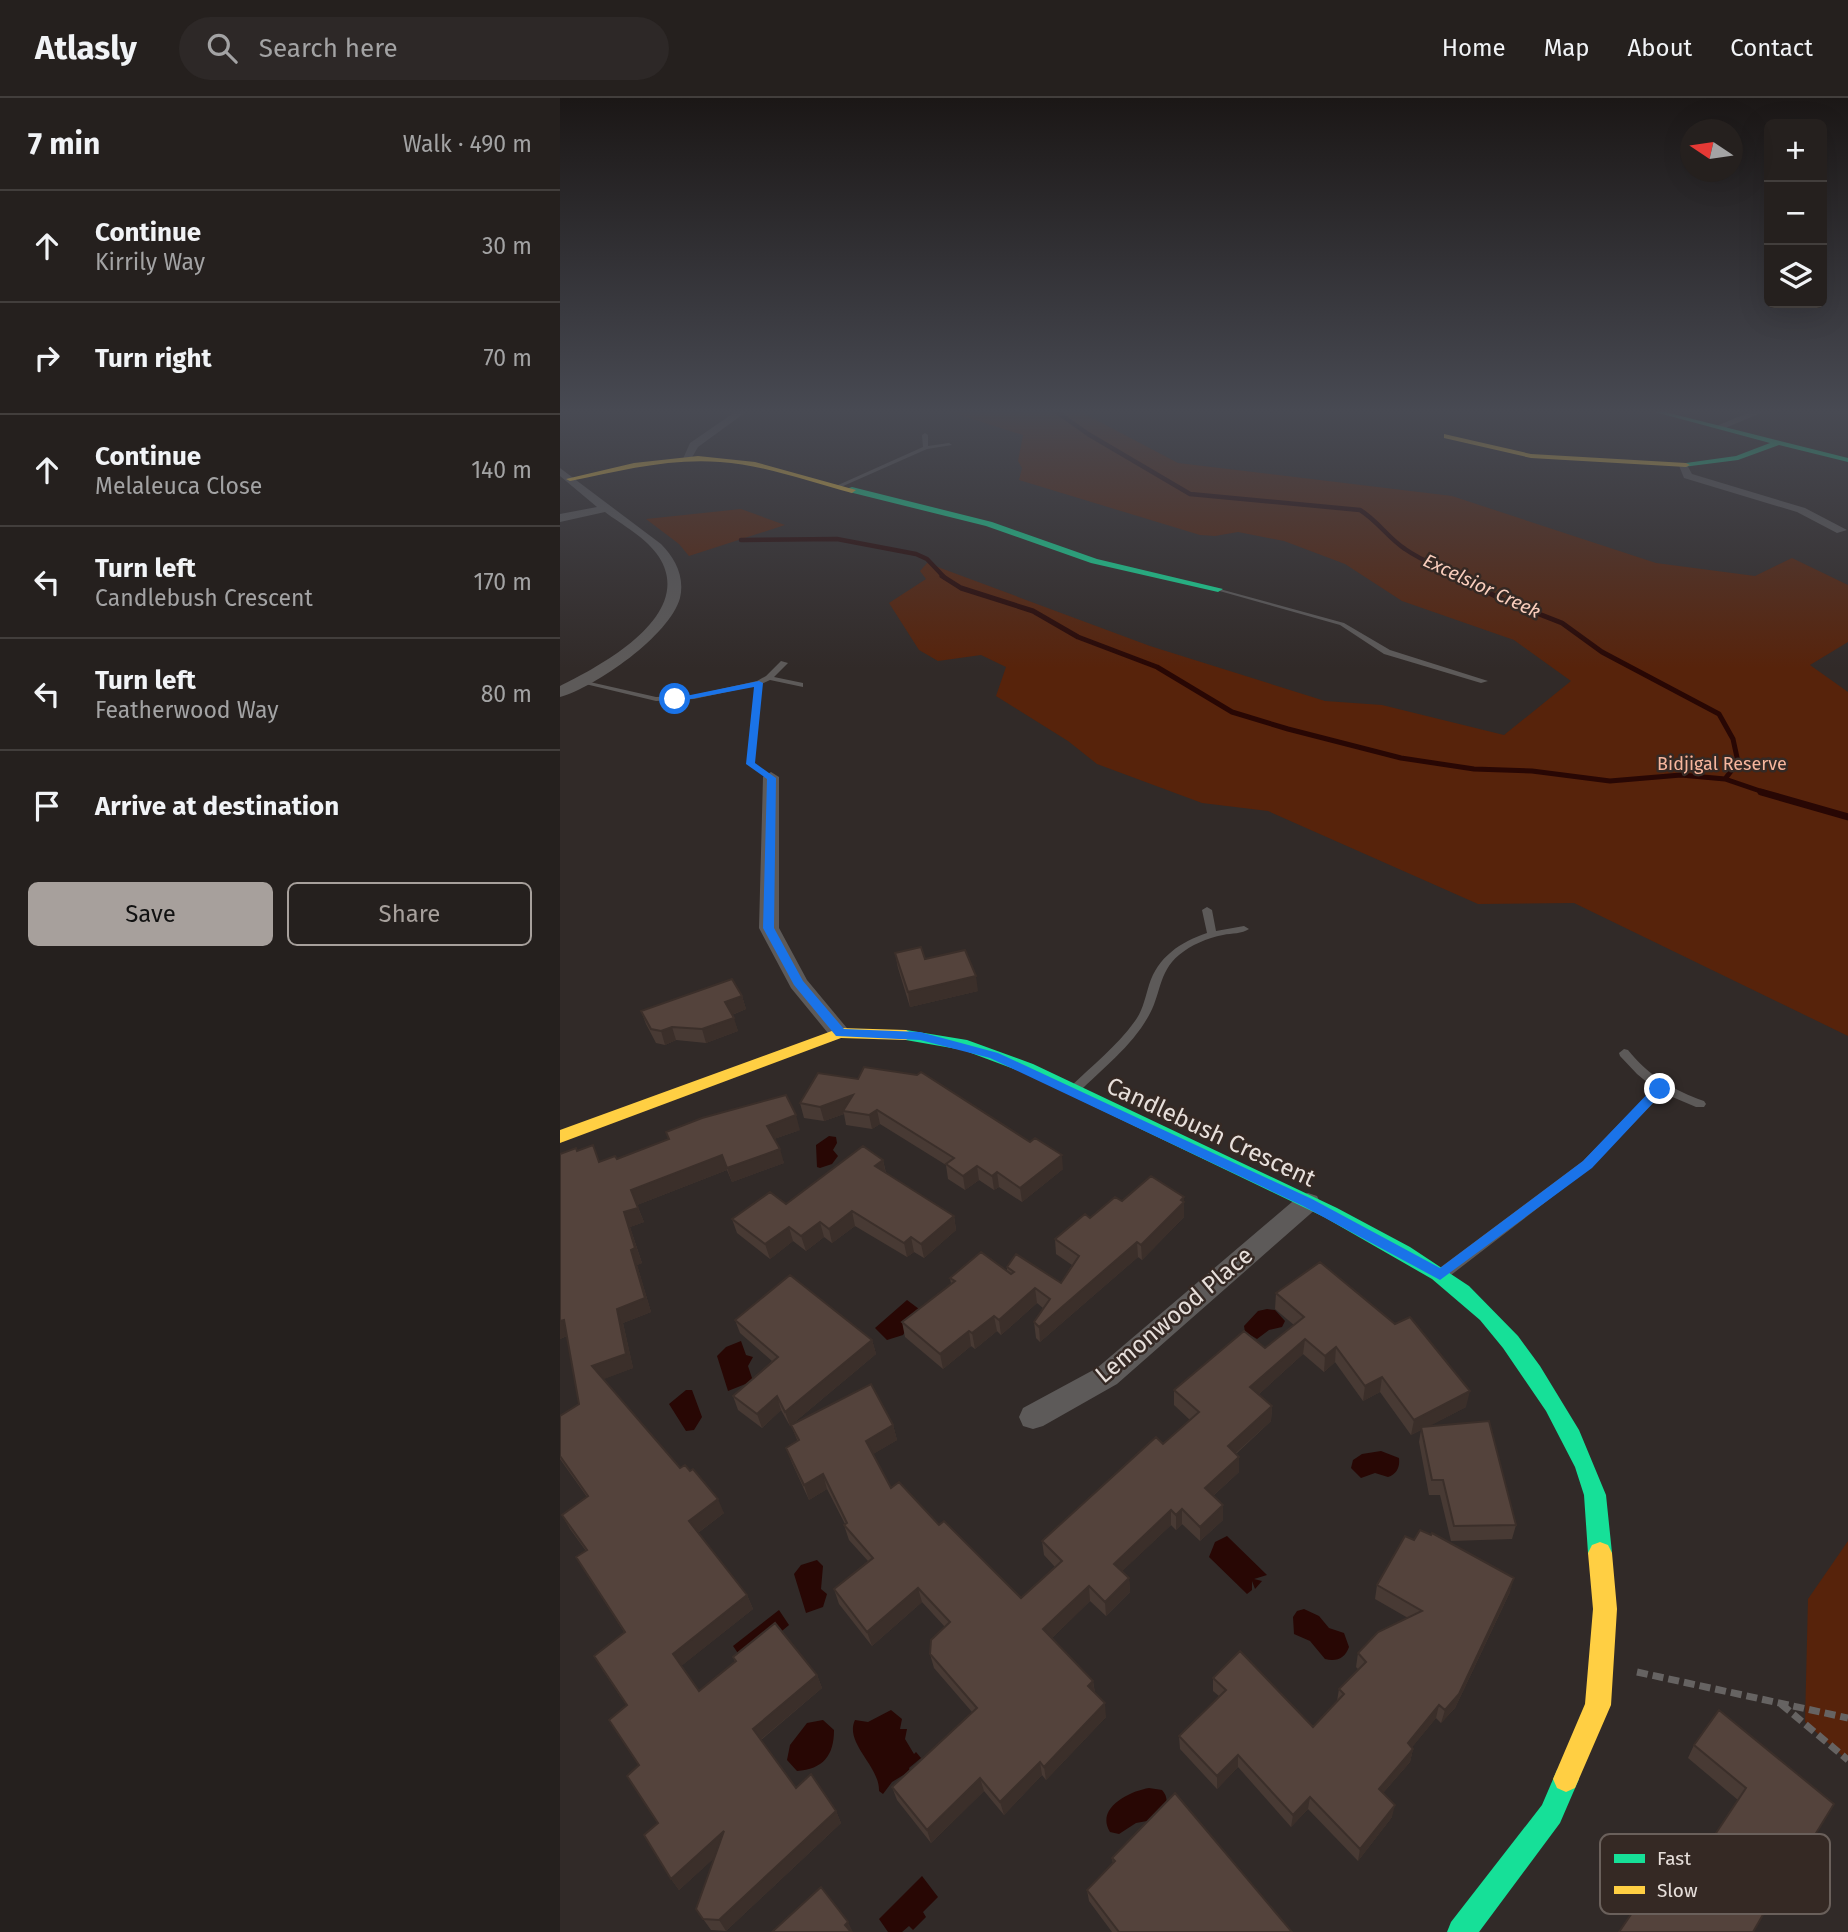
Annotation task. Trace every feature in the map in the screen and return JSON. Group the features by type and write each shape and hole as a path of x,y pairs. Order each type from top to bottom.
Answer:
{"street":[{"path":"560,692 628,653 658,623 674,596 673,568 666,556 594,498"},
{"path":"885,498 989,524 1094,561 1218,589"},
{"path":"1760,498 1801,510 1841,530"},
{"path":"560,518 607,508"},
{"path":"771,778 769,928 798,983 840,1033"},
{"name":"Candlebush Crescent","path":"560,1137 840,1033 920,1036 994,1055 1308,1202 1440,1275 1467,1295 1539,1377 1568,1430 1595,1495 1605,1609 1598,1705 1551,1814 1461,1932"},
{"name":"Lemonwood Place","path":"1032,1418 1107,1377 1308,1202"}],"lane":[{"path":"1218,589 1342,624 1387,652 1484,681"},
{"path":"581,682 656,699 694,697 759,683 769,678 784,663"},
{"path":"769,678 800,685"},
{"path":"1207,910 1212,933"},
{"path":"1072,1092 1131,1033 1144,1015 1160,969 1182,950 1212,933 1244,929"},
{"path":"1624,1053 1638,1071 1660,1089 1700,1104"},
{"path":"1440,1275 1587,1164 1660,1089"}],"path":[{"path":"759,683 751,764 771,778"},
{"path":"1601,1664 1848,1718"},
{"path":"1780,1703 1848,1760"}],"green space":[{"name":"Bidjigal Reserve","path":"1077,498 1457,498 1656,563 1755,576 1792,558 1848,585 1848,642 1810,665 1848,692 1848,1036 1574,903 1478,904 1268,811 1202,803 1097,764 1068,741 996,696 1006,667 981,655 938,661 919,650 889,603 926,579 920,571 927,563 1150,646 1325,701 1382,705 1504,735 1571,681 1514,640 1402,601 1345,564 1284,541 1238,532 1215,536 1200,535"},
{"path":"741,509 785,525 689,556 679,544 646,519"},
{"path":"1848,1541 1848,1761 1805,1722 1808,1599"}],"shaded area":[{"path":"829,1136 836,1137 837,1143 833,1150 838,1156 832,1164 817,1167 816,1145"},
{"path":"907,1300 919,1309 903,1335 887,1340 875,1328"},
{"path":"1275,1310 1285,1321 1282,1327 1269,1330 1257,1339 1245,1332 1244,1326 1258,1311"},
{"path":"741,1341 746,1355 753,1357 748,1366 753,1381 728,1391 717,1356 726,1347"},
{"path":"686,1390 692,1390 702,1417 694,1430 686,1431 669,1404"},
{"path":"1381,1451 1399,1458 1397,1470 1391,1476 1375,1473 1361,1478 1351,1468 1353,1460 1362,1454"},
{"path":"1227,1536 1267,1575 1254,1579 1262,1581 1255,1589 1252,1581 1252,1590 1247,1594 1209,1557 1215,1542"},
{"path":"817,1560 823,1566 821,1589 827,1594 823,1607 806,1613 794,1574 801,1565"},
{"path":"1304,1609 1319,1616 1329,1628 1344,1633 1349,1647 1343,1656 1333,1660 1325,1659 1310,1641 1294,1634 1293,1617 1297,1611"},
{"path":"779,1610 789,1625 750,1658 742,1659 733,1646"},
{"path":"891,1710 902,1719 900,1729 907,1729 905,1739 914,1754 916,1752 921,1758 909,1768 910,1771 892,1782 883,1794 879,1791 874,1773 858,1746 853,1729 855,1720 868,1722"},
{"path":"823,1720 834,1730 829,1754 820,1764 797,1771 787,1760 790,1745 807,1723"},
{"path":"1149,1788 1162,1790 1166,1797 1165,1808 1158,1819 1136,1823 1119,1834 1110,1832 1107,1815 1111,1808 1124,1797"},
{"path":"922,1876 938,1897 923,1912 926,1917 913,1930 909,1926 902,1932 888,1932 879,1919"}],"building":[{"path":"921,947 925,959 965,950 976,976 908,992 895,953"},
{"path":"732,979 742,996 725,1002 734,1018 702,1029 672,1027 661,1031 651,1029 641,1011"},
{"path":"864,1067 917,1075 921,1072 1030,1142 1035,1138 1062,1155 1020,1188 997,1172 992,1176 977,1166 963,1176 946,1164 954,1158 877,1110 869,1115 843,1111 853,1095 820,1107 800,1103 818,1073 858,1079"},
{"path":"786,1095 796,1115 767,1126 780,1149 727,1168 722,1155 631,1190 638,1208 624,1212 635,1248 631,1250 645,1298 617,1309 626,1354 592,1366 680,1468 685,1465 690,1471 693,1469 718,1499 689,1521 747,1595 673,1654 699,1691 736,1661 733,1657 775,1623 817,1675 753,1729 796,1788 811,1774 836,1811 719,1920 703,1919 696,1909 724,1831 671,1879 644,1835 658,1823 627,1776 639,1765 609,1720 627,1705 594,1656 625,1632 576,1557 587,1550 562,1515 588,1496 560,1456 560,1416 579,1404 564,1320 560,1321 560,1154 593,1145 599,1162 615,1156 617,1159 669,1139 666,1132 702,1118"},
{"path":"863,1146 883,1160 875,1166 954,1216 921,1244 911,1237 904,1243 852,1211 829,1229 820,1222 801,1236 789,1227 765,1244 732,1219 770,1192 786,1204"},
{"path":"1151,1176 1184,1197 1181,1200 1184,1202 1141,1245 1137,1242 1039,1327 1034,1322 1050,1299 1035,1288 999,1320 994,1316 972,1333 969,1331 940,1354 902,1322 955,1281 950,1278 981,1252 1011,1274 1014,1272 1007,1267 1016,1254 1061,1283 1079,1256 1055,1239 1085,1214 1090,1218 1115,1197 1122,1201"},
{"path":"1320,1262 1395,1324 1410,1317 1470,1391 1414,1420 1382,1377 1365,1386 1336,1347 1325,1356 1305,1339 1250,1387 1272,1406 1228,1446 1239,1457 1205,1488 1223,1505 1200,1527 1182,1509 1176,1515 1171,1510 1114,1564 1129,1578 1105,1602 1089,1586 1043,1629 1093,1681 1088,1686 1105,1703 1044,1767 1040,1762 1000,1802 980,1778 927,1830 892,1787 977,1708 930,1654 931,1640 950,1622 918,1588 867,1632 834,1589 873,1558 844,1525 847,1523 823,1474 804,1485 786,1448 799,1440 791,1425 871,1384 893,1425 866,1441 891,1488 899,1482 939,1525 944,1521 1021,1598 1062,1561 1042,1541 1156,1437 1163,1444 1199,1412 1174,1390 1244,1331 1265,1348 1304,1317 1276,1293"},
{"path":"790,1275 872,1340 785,1412 777,1396 757,1414 733,1396 778,1357 735,1320"},
{"path":"1489,1421 1516,1525 1454,1526 1443,1480 1432,1480 1421,1427"},
{"path":"1420,1530 1431,1535 1432,1533 1514,1578 1459,1694 1445,1710 1439,1705 1408,1743 1413,1749 1379,1789 1395,1805 1360,1849 1310,1797 1293,1815 1238,1755 1217,1776 1179,1736 1226,1690 1213,1678 1240,1651 1313,1727 1344,1694 1339,1689 1366,1662 1358,1653 1378,1632 1422,1611 1377,1585 1405,1536 1414,1540"},
{"path":"1719,1710 1834,1804 1816,1834 1715,1834 1746,1788 1694,1745"},
{"path":"1175,1793 1292,1932 1119,1932 1087,1890 1115,1861 1112,1858"},
{"path":"821,1887 848,1922 845,1925 851,1932 772,1932"},
{"path":"1631,1914 1763,1914 1753,1932 1619,1932"}],"waterway":[{"name":"Excelsior Creek","path":"1228,498 1360,510 1405,549 1459,577"},
{"path":"741,540 837,539 916,554 927,559 944,577"},
{"path":"942,576 961,588 1033,611 1078,637 1157,667 1232,712 1288,729 1401,758 1474,769 1532,771 1610,781 1681,775 1725,779"},
{"name":"Excelsior Creek","path":"1456,576 1503,600 1562,623 1602,652 1719,714 1733,739 1738,762 1725,779"},
{"name":"Excelsior Creek","path":"1725,779 1766,793"},
{"name":"Excelsior Creek","path":"1761,792 1848,817"}],"traffic: fast":[{"path":"883,498 989,524 1094,561 1218,589"},
{"path":"906,1035 936,1038 967,1046 1027,1068 1331,1213 1439,1274 1487,1315 1533,1372 1554,1404 1586,1467 1595,1495 1600,1553"},
{"path":"1461,1932 1551,1814 1566,1779"}],"traffic: slow":[{"path":"560,1137 840,1033 906,1035"},
{"path":"1566,1779 1598,1705 1605,1609 1600,1553"}],"route":[{"path":"675,699 759,683 751,764 771,778 769,928 798,983 840,1033 920,1036 994,1055 1308,1202 1440,1275 1587,1164 1660,1089"}]}
